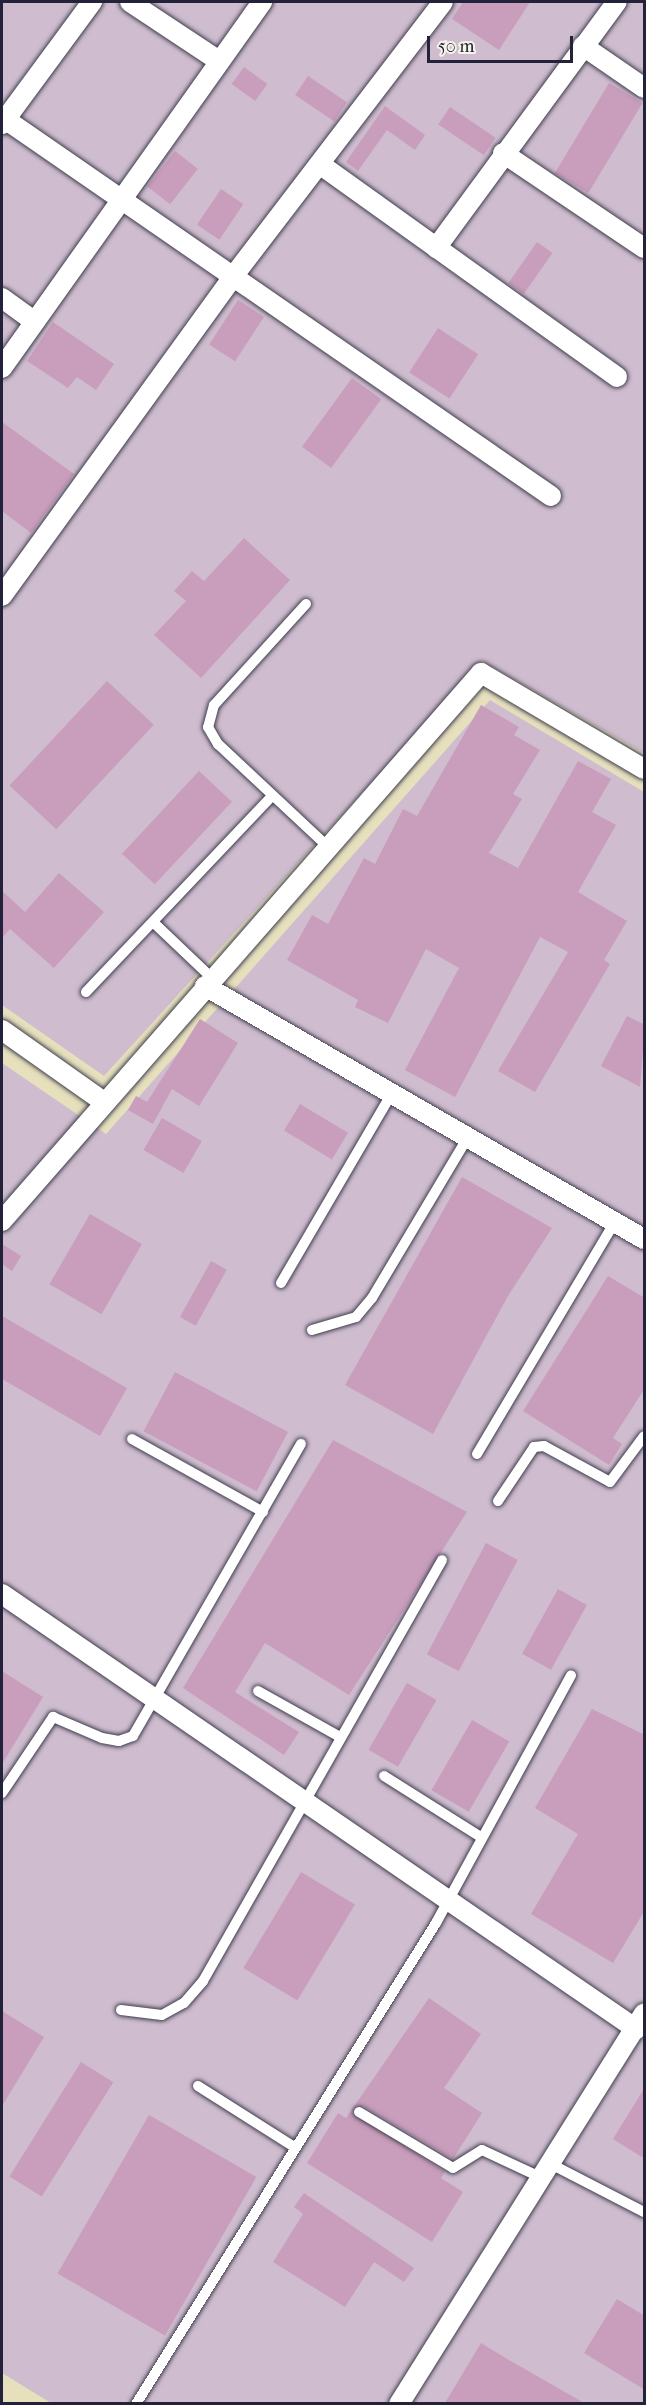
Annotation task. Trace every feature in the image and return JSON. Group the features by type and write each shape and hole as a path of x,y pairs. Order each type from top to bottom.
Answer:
{"street":[{"path":"92,2 3,120 235,274 551,496"},
{"path":"130,2 219,61"},
{"path":"2,368 262,2"},
{"path":"2,596 235,274 321,165 443,2"},
{"path":"435,248 503,153 617,2"},
{"path":"583,46 645,88"},
{"path":"503,153 645,248"},
{"path":"321,165 617,377"},
{"path":"2,298 34,321"},
{"path":"2,1221 208,982 481,673 645,769"},
{"path":"208,982 392,1093 645,1239"},
{"path":"2,1030 104,1102"},
{"path":"2,1594 159,1697 306,1802 448,1898 640,2022 399,2403"}],"lane":[{"path":"306,604 214,705 208,727 218,744 328,847"},
{"path":"86,992 272,796"},
{"path":"153,922 208,982"},
{"path":"281,1283 392,1093"},
{"path":"312,1330 356,1317 372,1298 468,1137"},
{"path":"477,1454 615,1221"},
{"path":"498,1501 534,1447 544,1446 610,1482 645,1436"},
{"path":"132,1439 262,1512"},
{"path":"2,1793 52,1717 119,1741 133,1736 159,1697 301,1444"},
{"path":"121,2010 162,2015 184,2003 306,1802 340,1737 442,1560"},
{"path":"136,2403 448,1898 571,1675"},
{"path":"258,1691 340,1737"},
{"path":"384,1776 481,1837"},
{"path":"198,2086 294,2147"},
{"path":"359,2112 453,2168 482,2150 546,2171 645,2212"}],"shaded area":[{"path":"2,2 644,2 644,753 482,661 104,1076 2,1005"},
{"path":"490,700 644,792 644,2403 51,2403 2,2373 2,1063 106,1134"}],"building":[{"path":"463,2 530,2 499,50 452,19"},
{"path":"244,67 267,84 255,101 232,84"},
{"path":"308,76 347,102 334,121 295,95"},
{"path":"609,83 642,103 588,193 555,173"},
{"path":"385,106 425,135 415,150 387,130 358,171 346,162"},
{"path":"450,107 496,138 484,155 438,124"},
{"path":"175,151 198,169 170,204 147,186"},
{"path":"221,189 243,204 219,240 197,225"},
{"path":"537,242 553,253 524,294 508,283"},
{"path":"238,300 264,317 235,361 209,344"},
{"path":"53,322 114,364 96,390 77,377 68,388 27,361"},
{"path":"438,328 478,354 449,399 409,372"},
{"path":"352,378 381,399 331,468 302,447"},
{"path":"2,422 74,474 31,533 2,511"},
{"path":"244,538 290,580 201,678 154,635 186,601 174,591 192,571 204,581"},
{"path":"107,681 154,725 56,829 9,786"},
{"path":"481,705 519,727 514,735 540,750 513,794 522,799 489,853 518,868 578,761 611,779 592,812 616,825 578,892 627,921 604,960 610,964 535,1092 498,1071 568,952 540,937 455,1097 405,1070 459,968 426,949 388,1023 355,1007 358,1000 287,960 312,915 328,924 364,858 375,864 403,809 417,816"},
{"path":"199,771 232,802 155,884 122,854"},
{"path":"59,873 104,912 54,968 10,929 2,938 2,891 25,912"},
{"path":"627,1016 645,1025 640,1087 601,1066"},
{"path":"200,1019 238,1043 199,1106 172,1089 153,1124 128,1110 136,1096 147,1102"},
{"path":"300,1104 348,1133 332,1159 284,1131"},
{"path":"162,1118 202,1141 183,1173 144,1150"},
{"path":"462,1177 552,1228 508,1296 433,1434 345,1385"},
{"path":"90,1214 142,1244 101,1314 50,1284"},
{"path":"2,1244 21,1256 12,1271 2,1264"},
{"path":"211,1261 227,1270 196,1326 180,1317"},
{"path":"608,1276 645,1298 645,1388 613,1438 622,1444 609,1465 523,1411"},
{"path":"2,1316 127,1388 100,1436 2,1379"},
{"path":"175,1372 288,1432 257,1491 144,1431"},
{"path":"333,1440 467,1512 349,1695 265,1643 235,1692 299,1732 284,1755 183,1688"},
{"path":"486,1543 518,1560 459,1671 427,1654"},
{"path":"558,1589 587,1605 551,1670 522,1654"},
{"path":"2,1671 43,1697 2,1764"},
{"path":"407,1683 436,1700 398,1767 368,1750"},
{"path":"592,1709 645,1735 645,1910 613,1963 531,1914 578,1834 535,1808"},
{"path":"472,1720 509,1742 469,1812 432,1790"},
{"path":"301,1872 355,1904 297,2000 243,1968"},
{"path":"429,1998 481,2034 444,2088 482,2113 453,2159 363,2106 352,2112 445,2172 441,2178 463,2192 432,2242 307,2163 338,2113 346,2118"},
{"path":"2,2011 44,2037 2,2106"},
{"path":"81,2062 113,2082 42,2197 9,2176"},
{"path":"645,2087 645,2159 613,2139"},
{"path":"149,2115 256,2177 165,2335 58,2273"},
{"path":"304,2193 414,2268 404,2282 374,2262 345,2307 273,2262 303,2214 294,2207"},
{"path":"617,2299 645,2316 645,2390 584,2353"},
{"path":"481,2343 509,2360 584,2403 445,2403"}]}
